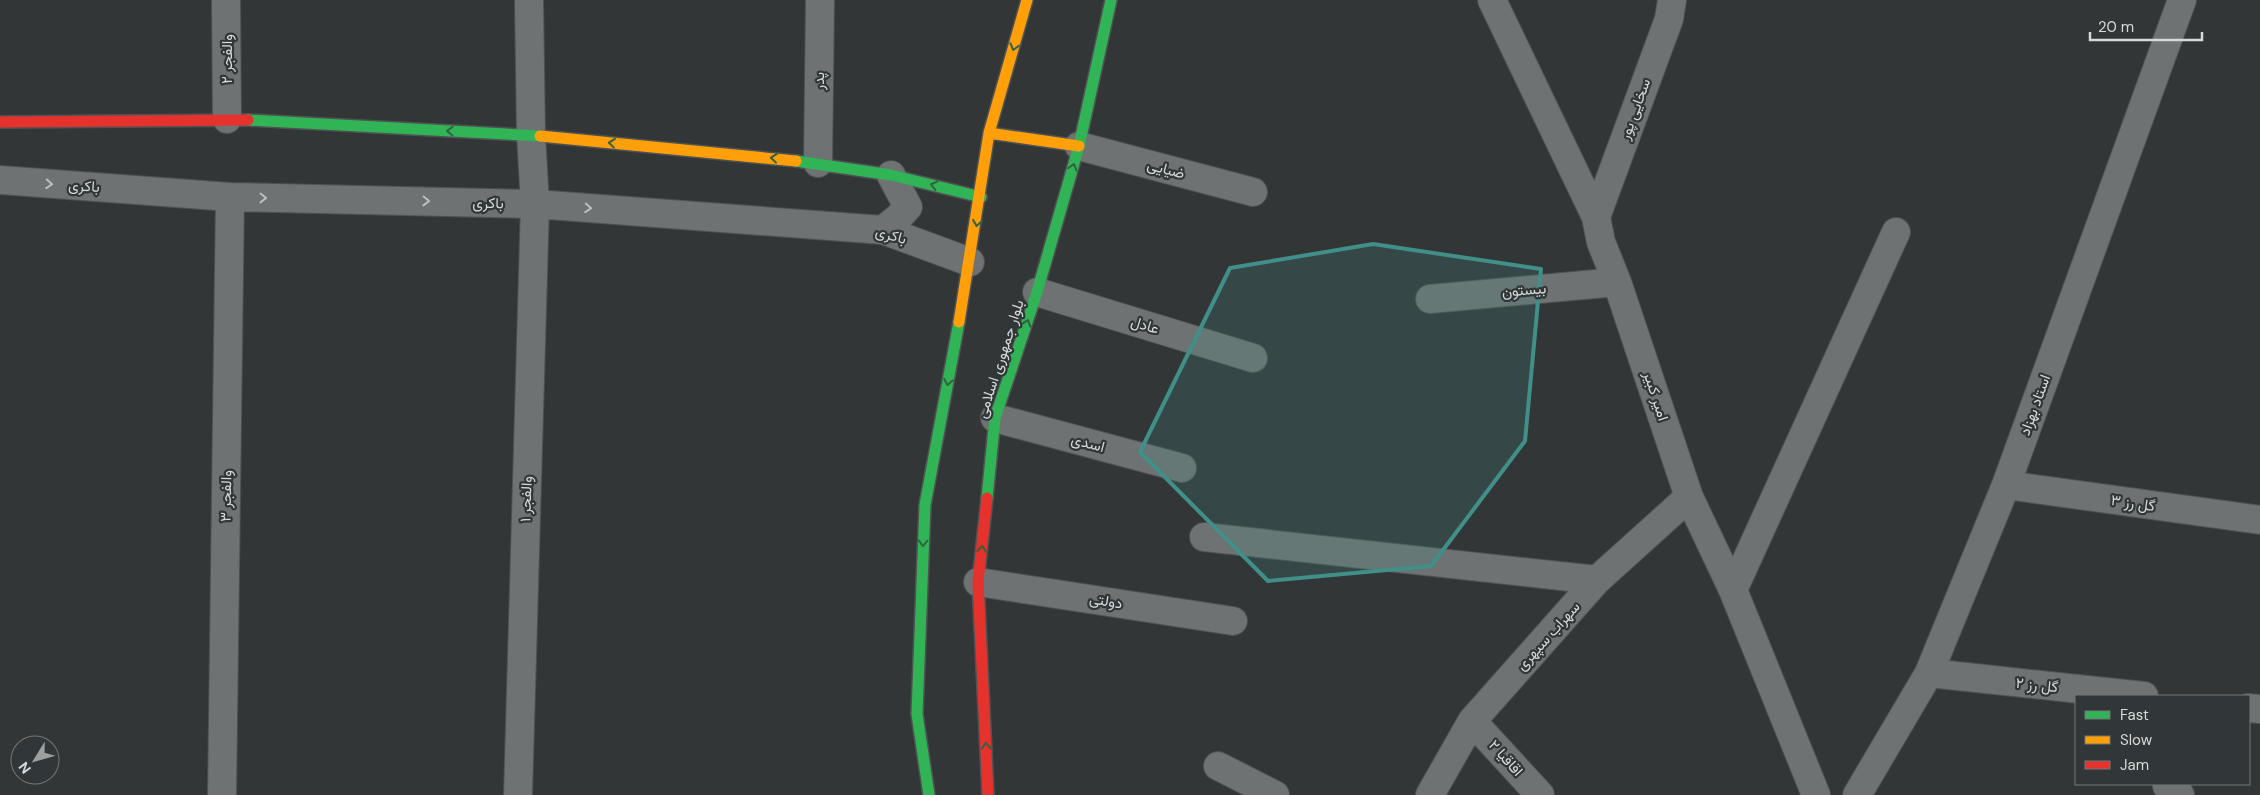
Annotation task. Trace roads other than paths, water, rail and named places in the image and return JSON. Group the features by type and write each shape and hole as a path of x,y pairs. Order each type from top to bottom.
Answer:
{"main road":[{"path":"928,795 916,714 925,505 970,262 989,133 1027,0"},
{"name":"بلوار جمهوری اسلامی","path":"988,795 978,582 995,418 1037,292 1079,146 1111,0"},
{"path":"0,122 227,119 531,135 818,163 891,175 981,197"},
{"path":"989,133 1079,146"}],"street":[{"name":"والفجر ۲","path":"226,0 227,119"},
{"name":"والفجر ۱","path":"518,795 535,204 531,135 529,0"},
{"name":"پدر","path":"818,163 820,0"},
{"name":"امیر کبیر","path":"1492,0 1596,217 1602,242 1689,497 1733,590 1816,795"},
{"name":"سخایی پور","path":"1596,217 1668,19 1672,0"},
{"name":"استاد بهزاد","path":"1856,795 1929,673 2006,485 2182,0"},
{"name":"ضیایی","path":"1079,146 1253,192"},
{"path":"883,230 908,207 891,175"},
{"name":"باکری","path":"0,180 230,197 535,204 883,230 970,262"},
{"name":"والفجر ۳","path":"222,795 230,197"},
{"path":"1733,590 1896,232"},
{"name":"بیستون","path":"1430,299 1617,282"},
{"name":"عادل","path":"1037,292 1253,358"},
{"name":"اسدی","path":"995,418 1182,468"},
{"name":"گل رز ۳","path":"2006,485 2260,520"},
{"name":"سهراب سپهری","path":"1430,795 1472,721 1597,580 1689,497"},
{"path":"1204,537 1597,580"},
{"name":"دولتی","path":"978,582 1233,621"},
{"name":"گل رز ۲","path":"1929,673 2135,695"},
{"name":"اقاقیا ۲","path":"1472,721 1540,795"},
{"path":"1218,766 1275,795"}]}
